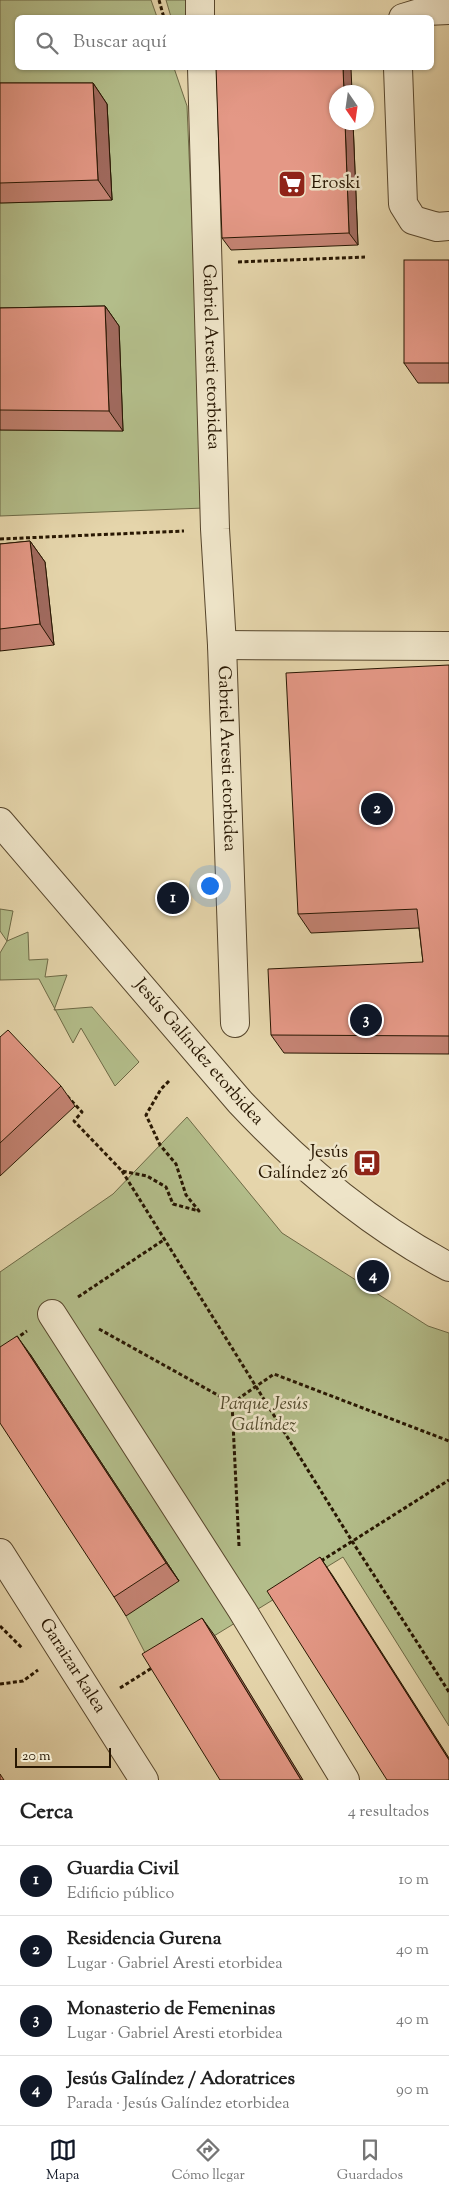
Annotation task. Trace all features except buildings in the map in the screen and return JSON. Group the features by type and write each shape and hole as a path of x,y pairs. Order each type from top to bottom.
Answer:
{"street":[{"path":"200,0 200,15"},
{"path":"413,15 426,11 449,10"},
{"name":"Gabriel Aresti etorbidea","path":"202,70 215,529 222,645 235,1023"},
{"path":"398,70 403,204 414,220 437,226 449,226"},
{"name":"Gabriel Aresti etorbidea","path":"222,645 449,646"},
{"name":"Jesús Galíndez etorbidea","path":"0,822 234,1096 281,1146 342,1197 408,1242 449,1267"},
{"path":"52,1314 242,1610 345,1780"},
{"name":"Garaizar kalea","path":"0,1553 144,1780"}],"path":[{"path":"159,0 163,15"},
{"path":"208,264 365,257"},
{"path":"0,539 215,529"},
{"path":"122,1171 147,1176 166,1187 173,1204 198,1211 186,1195 176,1164 160,1145 146,1115 161,1089 170,1080"},
{"path":"62,1091 82,1112 74,1121 122,1171 352,1542 449,1692"},
{"path":"8,1344 165,1239"},
{"path":"96,1327 232,1403"},
{"path":"232,1403 274,1374 449,1441"},
{"path":"232,1403 239,1551"},
{"path":"313,1566 449,1480"},
{"path":"0,1626 26,1653"},
{"path":"95,1703 160,1662"},
{"path":"0,1684 22,1681 39,1670"}],"green space":[{"path":"0,0 151,0 156,15 15,15 15,70 175,70 187,106 204,508 0,516 0,430 123,431 0,329 0,203 112,200 107,104 0,103"},
{"path":"166,0 186,0 188,15 170,15"},
{"path":"0,909 13,911 7,941 0,931"},
{"path":"28,932 29,960 48,959 45,977 67,975 55,1008 39,979 0,980 0,953 7,941"},
{"path":"92,1007 139,1062 115,1086 81,1028 73,1043 55,1010"},
{"name":"Parque Jesús Galíndez","path":"187,1117 282,1233 428,1326 449,1333 449,1726 343,1557 155,1672 0,1373 0,1272 113,1194"}],"place":[{"name":"Eroski","path":"292,184"},
{"name":"Residencia Gurena","path":"377,809"},
{"name":"Guardia Civil","path":"173,898"},
{"name":"Monasterio de Femeninas","path":"366,1020"},
{"name":"Jesús Galíndez 26","path":"367,1163"},
{"name":"Jesús Galíndez / Adoratrices","path":"373,1276"}]}
